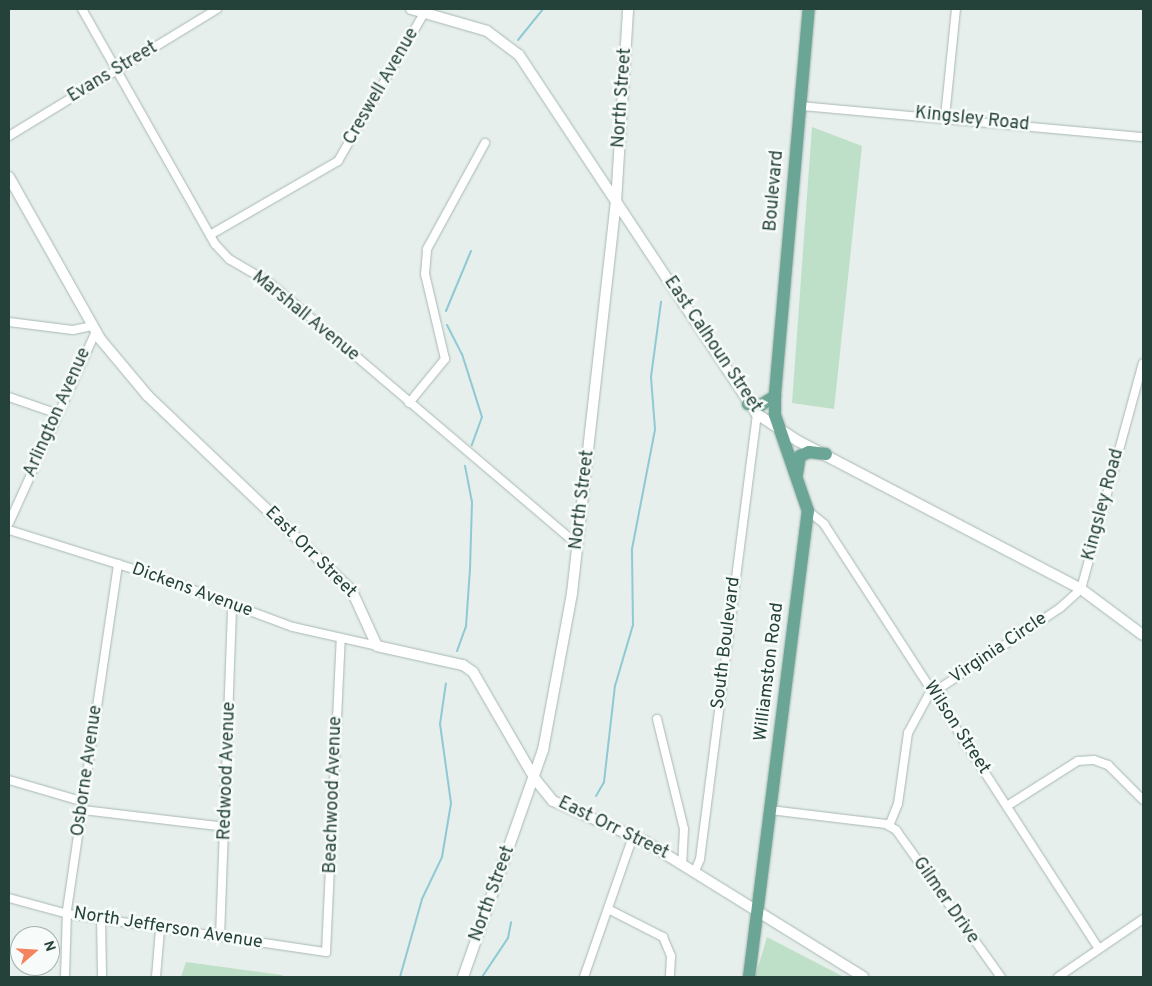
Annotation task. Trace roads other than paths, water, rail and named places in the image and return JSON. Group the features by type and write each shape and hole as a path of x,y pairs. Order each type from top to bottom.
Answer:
{"main road":[{"name":"Boulevard","path":"776,377 809,9"},
{"name":"Williamston Road","path":"749,977 808,511 798,477 779,430 775,396 776,377"},
{"path":"748,404 761,405 775,396"},
{"path":"798,477 800,456 809,452 826,454"}],"street":[{"name":"Marshall Avenue","path":"82,9 210,235 229,259 270,283 578,545"},
{"name":"Evans Street","path":"9,136 217,9"},
{"name":"East Calhoun Street","path":"412,9 487,31 506,41 532,71 748,404 757,414 779,430 1081,589 1143,635"},
{"name":"North Street","path":"463,977 535,779 578,545 616,202 628,9"},
{"path":"945,117 956,9"},
{"name":"Creswell Avenue","path":"210,235 338,161 424,13"},
{"name":"Kingsley Road","path":"800,106 945,117 1143,137"},
{"path":"409,402 445,359 425,274 427,249 485,144"},
{"name":"East Orr Street","path":"9,177 94,329 147,395 352,591 377,646 463,665 473,672 535,779 560,805 633,836 682,863 757,914 863,977"},
{"path":"9,322 73,330 94,329"},
{"name":"Arlington Avenue","path":"9,523 94,329"},
{"name":"Kingsley Road","path":"1081,589 1143,363"},
{"path":"9,397 58,414"},
{"name":"South Boulevard","path":"695,871 700,859 757,414"},
{"name":"Wilson Street","path":"808,511 824,524 1099,950"},
{"name":"Dickens Avenue","path":"9,530 118,564 232,605 341,639 377,646"},
{"name":"Osborne Avenue","path":"65,977 68,914 118,564"},
{"name":"Virginia Circle","path":"889,826 898,804 908,733 933,693 1060,608 1081,589"},
{"name":"Redwood Avenue","path":"220,937 226,827 232,605"},
{"name":"Beachwood Avenue","path":"327,950 341,639"},
{"path":"657,719 684,829 682,863"},
{"path":"1006,806 1078,761 1094,760 1108,766 1143,800"},
{"path":"9,780 83,806 226,827"},
{"path":"770,810 889,826"},
{"name":"Gilmer Drive","path":"889,826 1001,977"},
{"path":"584,977 633,836"},
{"name":"North Jefferson Avenue","path":"9,898 68,914 317,953 327,950"},
{"path":"608,909 663,937 671,956 670,977"},
{"path":"101,918 102,977"},
{"path":"1058,977 1143,919"},
{"path":"156,977 160,929"}],"waterway":[{"path":"518,40 543,9"},
{"path":"446,311 471,251"},
{"path":"596,796 604,782 615,686 633,625 632,549 655,429 651,377 661,302"},
{"path":"447,325 462,354 482,417 472,445"},
{"path":"457,651 466,626 470,569 472,502 465,466"},
{"path":"400,977 422,899 442,857 451,803 440,724 446,683"},
{"path":"482,977 508,938 511,922"}]}
